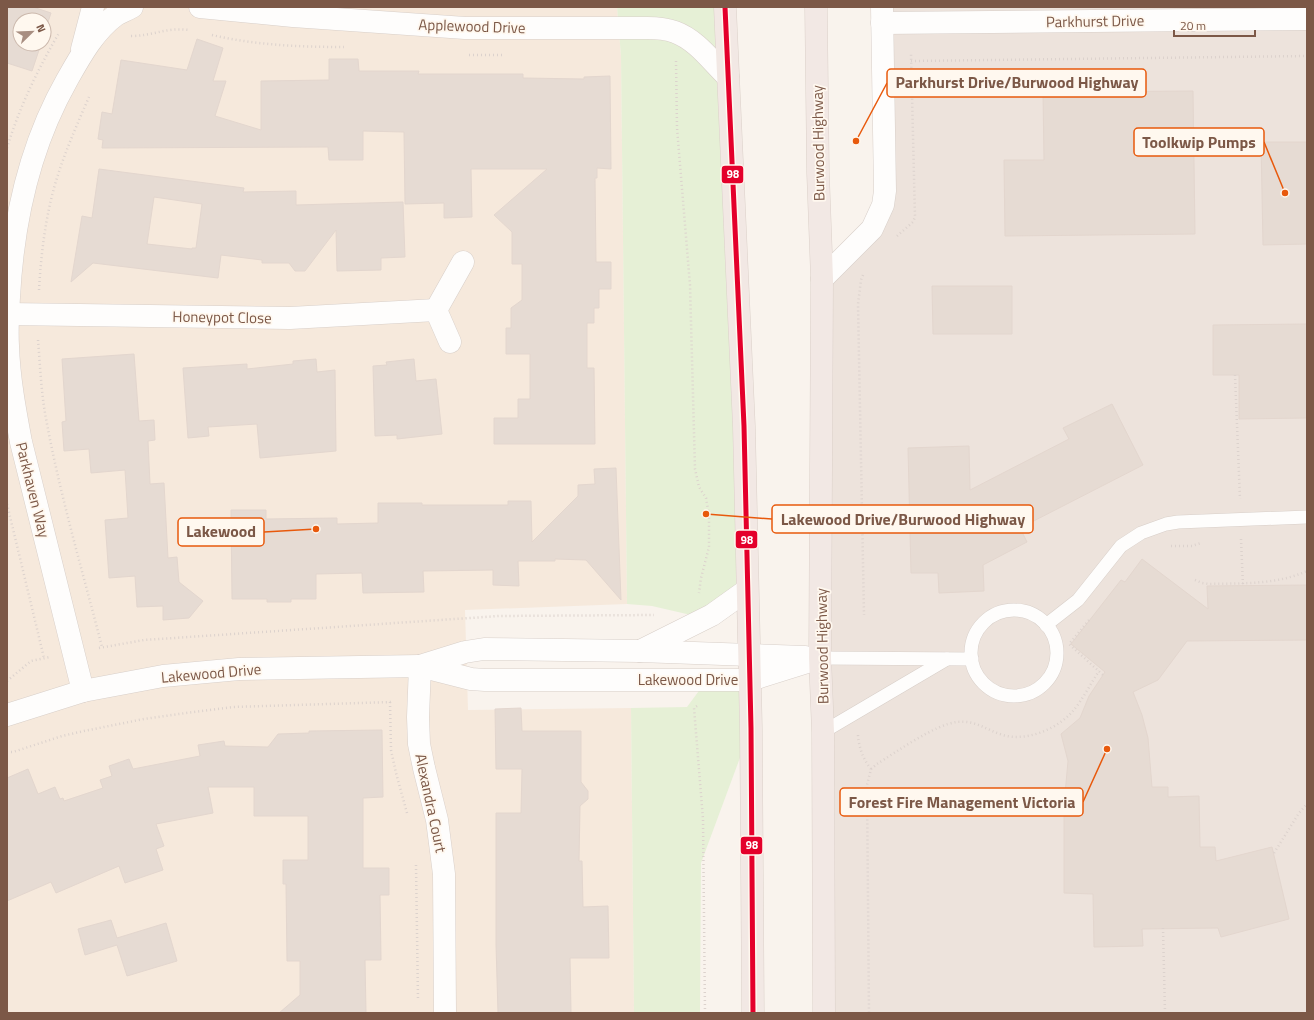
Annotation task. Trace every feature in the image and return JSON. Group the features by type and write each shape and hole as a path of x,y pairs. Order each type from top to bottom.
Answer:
{"highway":[{"path":"725,7 741,353 750,680 753,1013"},
{"name":"Burwood Highway","path":"816,7 818,173 822,279 820,658 823,732 824,1013"}],"street":[{"name":"Parkhaven Way","path":"79,58 93,7"},
{"name":"Parkhaven Way","path":"83,692 21,442 10,376 7,344 10,272 14,240 25,183 45,124 56,99 79,58 92,41 110,20 132,7"},
{"name":"Applewood Drive","path":"200,7 293,12 464,28 660,29 674,32 695,44 728,77"},
{"path":"822,279 872,229 883,205 885,191 882,15"},
{"name":"Parkhurst Drive","path":"882,15 1307,19"},
{"path":"450,342 436,310 463,262"},
{"name":"Honeypot Close","path":"8,314 290,318 436,310"},
{"name":"Lakewood Drive","path":"639,651 712,615 747,590"},
{"name":"Lakewood Drive","path":"420,666 465,652 484,649 639,651 699,654 749,654 820,658"},
{"name":"Lakewood Drive","path":"7,715 83,692 163,676 232,670 420,666 471,679 485,680 750,680 820,658"},
{"name":"Alexandra Court","path":"420,666 418,717 419,744 437,820 444,874 445,1013"}],"lane":[{"path":"1046,625 1078,600 1121,546 1141,533 1166,524 1178,522 1307,517"},
{"path":"1006,611 1020,611 1034,615 1046,625 1052,634 1057,647 1056,661 1052,674 1044,684 1033,692 1020,696 1006,696 993,691 976,674 972,659 972,649 975,636 983,624 994,616 1006,611"},
{"path":"820,658 972,659"},
{"path":"823,732 947,659"}],"path":[{"path":"7,148 14,125 25,99 62,27"},
{"path":"893,239 913,222 915,217 911,54"},
{"path":"675,56 677,128 690,285 695,469 699,487 706,498 709,515 709,547 699,589 699,598"},
{"path":"911,61 1307,56"},
{"path":"39,292 40,265 45,228 54,188 63,159 91,92"},
{"path":"864,615 858,304 861,280 865,271"},
{"path":"38,338 45,412 62,491 102,647"},
{"path":"1235,375 1240,506"},
{"path":"7,504 44,658"},
{"path":"1241,534 1243,584"},
{"path":"1166,546 1192,546 1202,542"},
{"path":"1195,580 1209,584 1243,584 1284,579 1307,571"},
{"path":"95,648 144,640 491,617 654,615 659,613"},
{"path":"1093,614 1069,644 1103,675"},
{"path":"7,681 26,664 36,660 56,656"},
{"path":"869,1013 867,792 868,777 871,769 938,728 955,722 963,721 978,724 997,733 1014,737 1032,734 1049,728 1073,712 1099,671"},
{"path":"390,702 391,750 407,813"},
{"path":"7,752 13,752 62,736 111,725 186,713 233,707 398,702"},
{"path":"699,704 694,708 703,819 705,1013"},
{"path":"858,734 859,746 862,755 871,769"},
{"path":"1274,853 1299,813 1307,804"},
{"path":"416,864 418,1005"},
{"path":"1163,928 1165,1013"}],"shaded area":[{"path":"7,7 617,7 621,56 627,604 465,610 468,710 631,708 634,1013 7,1013"},
{"path":"882,7 1307,7 1307,1013 824,1013 822,279 879,217"}],"green space":[{"path":"617,7 725,7 747,590 704,618 652,606 627,604 621,56"},
{"path":"707,680 750,680 751,728 701,863 700,1013 634,1013 631,708 687,707"}],"building":[{"path":"7,7 33,7 48,12 12,12 12,52 38,52 32,71 7,63"},
{"path":"197,39 223,48 213,81 226,81 215,116 261,130 261,81 329,80 329,59 358,59 359,71 419,71 418,74 523,74 523,78 584,79 584,77 610,76 611,169 597,168 597,178 595,178 596,262 611,262 611,289 599,289 599,308 594,308 594,323 587,323 587,368 594,368 595,444 494,444 494,418 518,418 518,399 530,399 530,354 506,354 506,328 511,328 511,308 522,300 522,264 512,264 512,232 494,215 547,169 471,169 472,217 444,218 444,203 405,204 404,132 363,131 363,160 329,160 328,147 102,148 103,140 98,139 102,112 112,114 121,60 187,70"},
{"path":"1193,91 1195,234 1005,236 1004,160 1044,160 1043,92"},
{"path":"1261,142 1307,142 1307,244 1263,245"},
{"path":"99,169 244,188 243,192 296,191 296,205 403,202 405,257 381,258 381,270 337,271 336,230 305,271 295,271 289,263 262,263 262,260 221,255 218,278 93,263 71,282 82,216 92,218","holes":["154,197 202,204 196,248 192,249 147,244"]},
{"path":"932,286 1012,286 1012,334 933,334"},
{"path":"1307,324 1307,418 1239,419 1239,375 1213,375 1213,325"},
{"path":"134,354 139,421 154,420 155,440 148,441 150,484 164,483 168,558 177,557 179,582 203,601 189,618 163,620 163,606 137,607 135,576 109,578 105,520 128,518 125,470 91,473 89,449 64,451 62,422 66,421 62,359"},
{"path":"316,359 317,372 335,370 336,451 260,458 257,424 208,427 209,436 188,438 183,368 247,364 247,369 293,364 293,361"},
{"path":"414,359 416,381 436,379 442,434 397,439 397,435 375,436 373,366 387,365 386,362"},
{"path":"1112,404 1143,465 1020,528 1027,542 983,565 984,591 939,593 938,573 911,573 908,448 969,446 970,490 1069,439 1063,428"},
{"path":"616,468 621,600 586,560 555,559 555,561 518,561 519,586 493,585 493,570 423,571 424,592 363,593 362,573 316,574 316,599 291,599 291,602 267,602 267,599 232,599 231,510 266,510 266,519 337,518 337,524 378,523 378,503 422,503 422,505 508,505 508,501 531,501 532,542 578,496 578,485 595,484 594,469"},
{"path":"1142,559 1208,609 1207,586 1307,585 1307,640 1187,641 1158,680 1133,692 1142,715 1148,738 1152,787 1168,787 1168,797 1199,796 1200,847 1215,847 1216,861 1272,847 1289,919 1221,937 1218,928 1142,929 1143,946 1094,947 1093,894 1064,893 1064,805 1068,761 1061,734 1080,718 1089,696 1105,672 1071,644 1121,580 1125,582"},
{"path":"521,708 522,731 581,731 581,782 588,791 588,799 580,806 579,861 582,861 583,907 608,906 609,958 570,958 571,1013 498,1013 496,944 496,813 521,813 522,769 496,769 495,709"},
{"path":"382,730 383,797 363,798 363,868 389,868 389,895 380,895 381,960 365,960 366,1013 279,1013 300,995 300,961 287,961 286,884 283,884 283,860 308,860 308,816 254,816 254,787 208,787 213,813 156,824 164,846 156,849 163,870 125,883 119,866 56,893 51,882 7,901 7,778 28,769 38,794 55,787 60,799 63,798 64,801 103,788 100,780 112,776 109,766 129,759 133,769 200,756 198,745 224,741 225,746 268,747 278,734 309,733 309,731"},
{"path":"111,920 117,938 166,923 177,961 127,976 117,945 85,955 78,929"}],"transit line":[{"name":"98","path":"725,7 744,426 751,728 753,1013"}],"place":[{"name":"Parkhurst Drive/Burwood Highway","path":"856,141"},
{"name":"Toolkwip Pumps","path":"1285,193"},
{"name":"Lakewood Drive/Burwood Highway","path":"706,514"},
{"name":"Lakewood","path":"316,529"},
{"name":"Forest Fire Management Victoria","path":"1107,749"}]}
